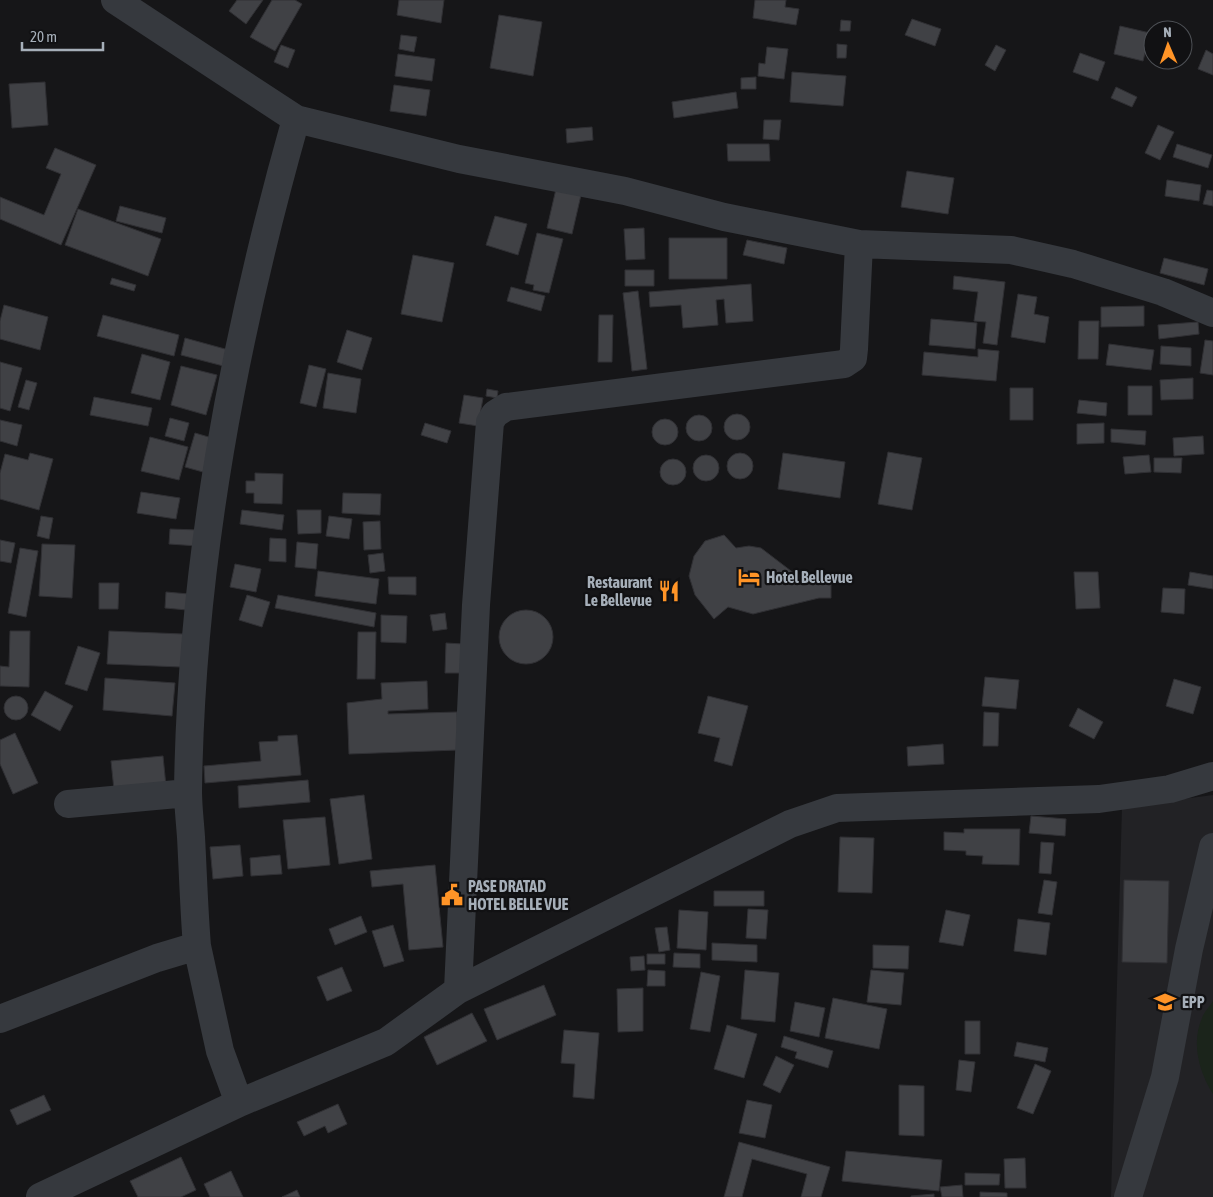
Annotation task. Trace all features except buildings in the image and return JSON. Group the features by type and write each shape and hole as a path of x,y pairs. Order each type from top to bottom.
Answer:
{"street":[{"path":"115,0 296,119 460,159 625,191 724,217 859,244 1011,250 1073,264 1163,292 1213,313"},
{"path":"239,1103 220,1051 197,946 188,793 191,702 211,498 245,322 275,194 296,119"},
{"path":"458,990 476,606 490,422 495,414 506,407 844,364 853,358 859,244"},
{"path":"40,1197 239,1103 386,1042 458,990 790,824 837,808 1099,798 1170,789 1213,776"},
{"path":"68,804 188,793"},
{"path":"1128,1197 1165,1077 1189,949 1213,847"},
{"path":"0,1019 156,958 197,946"}],"shaded area":[{"name":"EPP","path":"1213,795 1213,1197 1111,1197 1122,807"},
{"path":"1213,1001 1213,1094 1200,1067 1197,1037 1202,1018"}],"place":[{"name":"Hotel Bellevue","path":"749,577"},
{"name":"Restaurant Le Bellevue","path":"669,591"},
{"name":"PASE DRATAD HOTEL BELLE VUE","path":"452,895"},
{"name":"EPP","path":"1165,1002"}]}
